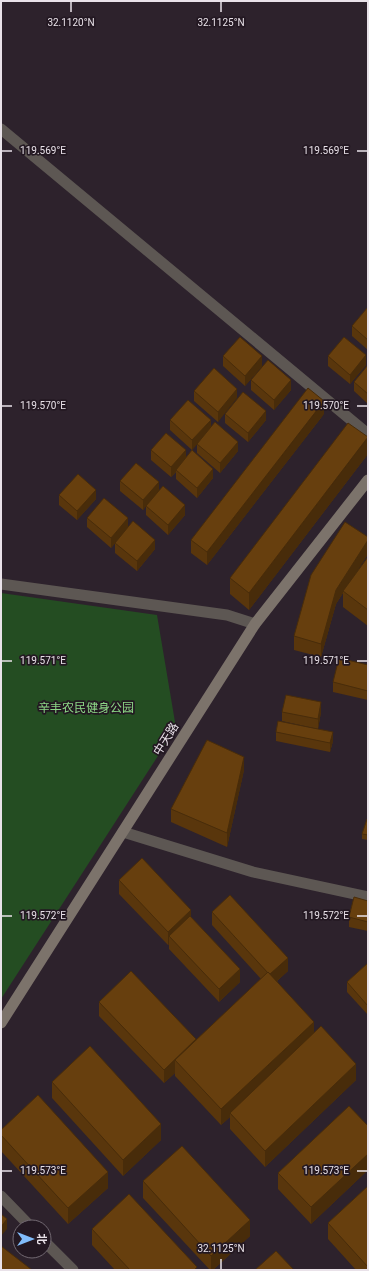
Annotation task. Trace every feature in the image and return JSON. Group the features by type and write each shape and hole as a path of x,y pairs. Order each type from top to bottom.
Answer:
{"main road":[{"name":"中天路","path":"1,1023 255,624 368,480"}],"street":[{"path":"1,129 368,434"},
{"path":"1,584 226,615 255,624"},
{"path":"123,832 253,872 368,897"},
{"path":"1,1196 23,1219"},
{"path":"52,1249 73,1270"}],"green space":[{"name":"辛丰农民健身公园","path":"1,593 157,615 176,728 1,999"}],"building":[{"path":"368,307 368,340 352,326"},
{"path":"240,337 262,356 245,376 223,356"},
{"path":"344,337 366,355 350,375 328,356"},
{"path":"268,360 291,380 274,400 251,380"},
{"path":"368,365 368,394 354,382"},
{"path":"214,368 237,389 218,412 194,391"},
{"path":"308,388 324,401 207,552 191,540"},
{"path":"243,392 266,411 248,433 225,414"},
{"path":"188,400 211,420 192,440 170,420"},
{"path":"215,422 238,442 220,463 197,444"},
{"path":"348,423 368,437 249,593 230,578"},
{"path":"166,433 186,450 171,467 151,450"},
{"path":"192,450 213,469 197,488 176,470"},
{"path":"136,463 159,482 143,500 120,481"},
{"path":"78,474 96,490 77,511 59,495"},
{"path":"163,486 185,505 168,525 146,506"},
{"path":"104,498 128,518 111,538 87,518"},
{"path":"133,521 155,540 137,561 115,543"},
{"path":"345,522 368,537 368,540 336,590 321,644 294,636 311,575"},
{"path":"368,557 368,610 343,591"},
{"path":"339,658 368,665 368,691 333,682"},
{"path":"286,695 321,702 318,719 282,712"},
{"path":"278,721 333,732 330,743 276,732"},
{"path":"207,740 244,757 227,833 171,809"},
{"path":"368,819 368,835 362,834"},
{"path":"142,858 191,910 168,932 119,880"},
{"path":"230,895 288,958 270,974 212,912"},
{"path":"354,897 368,901 368,922 349,917"},
{"path":"190,916 240,969 219,989 169,936"},
{"path":"368,963 368,1006 347,982"},
{"path":"131,971 196,1039 164,1070 99,1002"},
{"path":"268,972 314,1022 221,1109 175,1060"},
{"path":"321,1026 356,1064 265,1151 230,1113"},
{"path":"90,1046 161,1124 123,1160 52,1082"},
{"path":"38,1095 108,1172 68,1208 1,1135 1,1130"},
{"path":"349,1106 368,1126 368,1154 311,1207 278,1173"},
{"path":"182,1146 250,1220 211,1256 143,1181"},
{"path":"368,1186 368,1267 328,1223"},
{"path":"129,1194 197,1267 194,1270 130,1270 92,1229"},
{"path":"1,1214 7,1219 1,1227"},
{"path":"1,1246 12,1255 12,1259 18,1259 32,1270 1,1270"},
{"path":"276,1251 294,1270 255,1270"}]}
